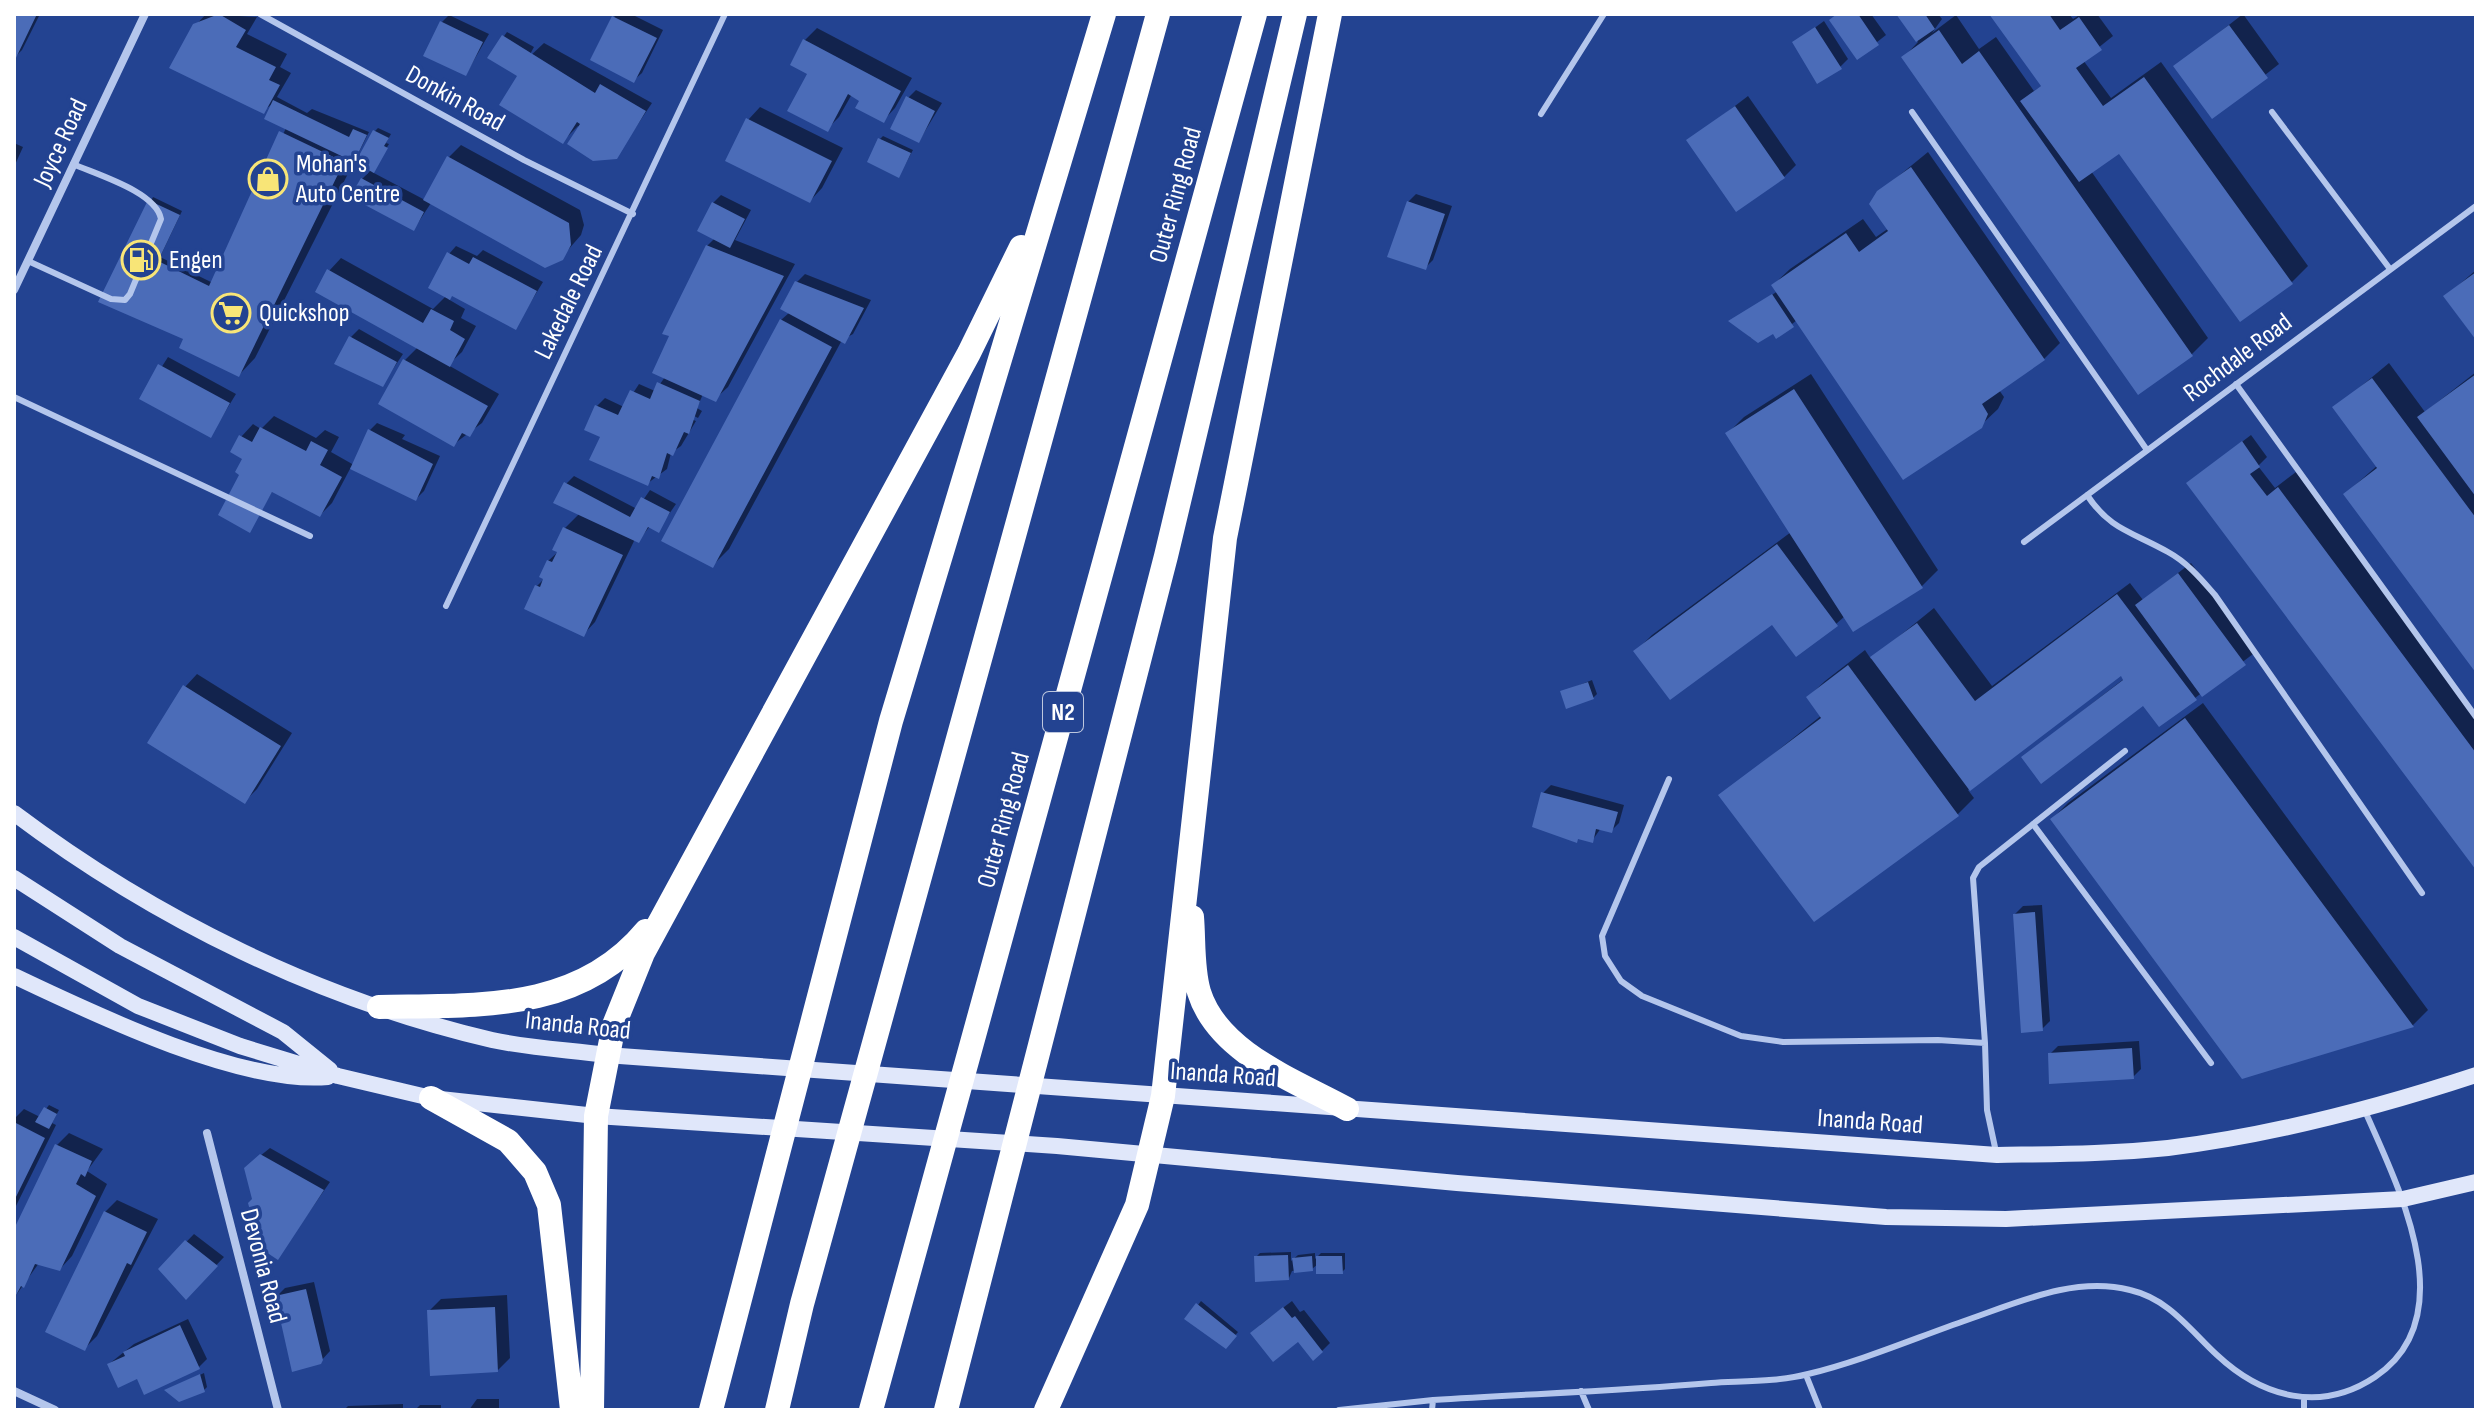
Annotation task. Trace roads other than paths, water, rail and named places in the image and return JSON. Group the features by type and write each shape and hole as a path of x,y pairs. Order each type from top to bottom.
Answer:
{"highway":[{"path":"711,1410 891,721 1104,14"},
{"path":"777,1410 810,1274 1158,14"},
{"name":"Outer Ring Road","path":"871,1410 1255,14"},
{"path":"946,1410 1166,556 1295,14"},
{"path":"1046,1410 1137,1205 1151,1157 1163,1096 1225,538 1330,14"},
{"path":"592,1410 596,1116 614,1025 643,953 969,353 1052,182"},
{"path":"1188,859 1198,990 1219,1027 1242,1050 1347,1109"},
{"path":"379,1007 521,1000 563,991 603,972 630,950 670,902"},
{"path":"431,1098 508,1141 535,1172 549,1205 572,1410"}],"main road":[{"name":"Inanda Road","path":"14,813 130,890 198,930 273,966 379,1007 494,1040 606,1055 1997,1155 2166,1148 2268,1132 2476,1075"},
{"path":"14,878 120,946 283,1032 338,1076"},
{"path":"14,937 138,1006 240,1046 338,1076 431,1098 596,1116 1057,1146 1151,1157 1886,1217 1972,1219 2403,1199 2476,1182"},
{"path":"14,976 159,1041 299,1080 338,1076"}],"street":[{"name":"Joyce Road","path":"14,290 145,14"},
{"name":"Devonia Road","path":"207,1133 278,1410"},
{"path":"14,1391 55,1410"}],"lane":[{"name":"Donkin Road","path":"260,14 524,160 633,214"},
{"name":"Lakedale Road","path":"446,606 725,14"},
{"path":"1541,114 1604,14"},
{"path":"1912,112 2147,450"},
{"path":"2272,112 2390,269"},
{"path":"28,261 111,299 125,300 130,294 161,219 160,213 150,199 73,164"},
{"name":"Rochdale Road","path":"2024,542 2476,206"},
{"path":"2236,384 2476,717"},
{"path":"14,397 310,536"},
{"path":"2087,495 2100,515 2119,530 2170,553 2193,569 2215,595 2422,893"},
{"path":"1997,1155 1987,1110 1973,878 1979,867 2125,751"},
{"path":"1669,779 1602,936 1605,956 1621,981 1655,1002 1741,1036 1783,1042 1938,1040 1985,1043"},
{"path":"2033,824 2211,1063"},
{"path":"1339,1410 1433,1400 1806,1375 2034,1298 2076,1287 2104,1285 2134,1290 2176,1312 2219,1357 2272,1391 2314,1400 2350,1392 2400,1357 2413,1331 2421,1285 2403,1199 2364,1108"},
{"path":"1806,1375 1820,1410"},
{"path":"1581,1391 1589,1410"},
{"path":"2304,1398 2304,1410"},
{"path":"1432,1410 1433,1400"}],"place":[{"name":"Mohan's Auto Centre","path":"268,179"},
{"name":"Engen","path":"141,260"},
{"name":"Quickshop","path":"231,313"}]}
